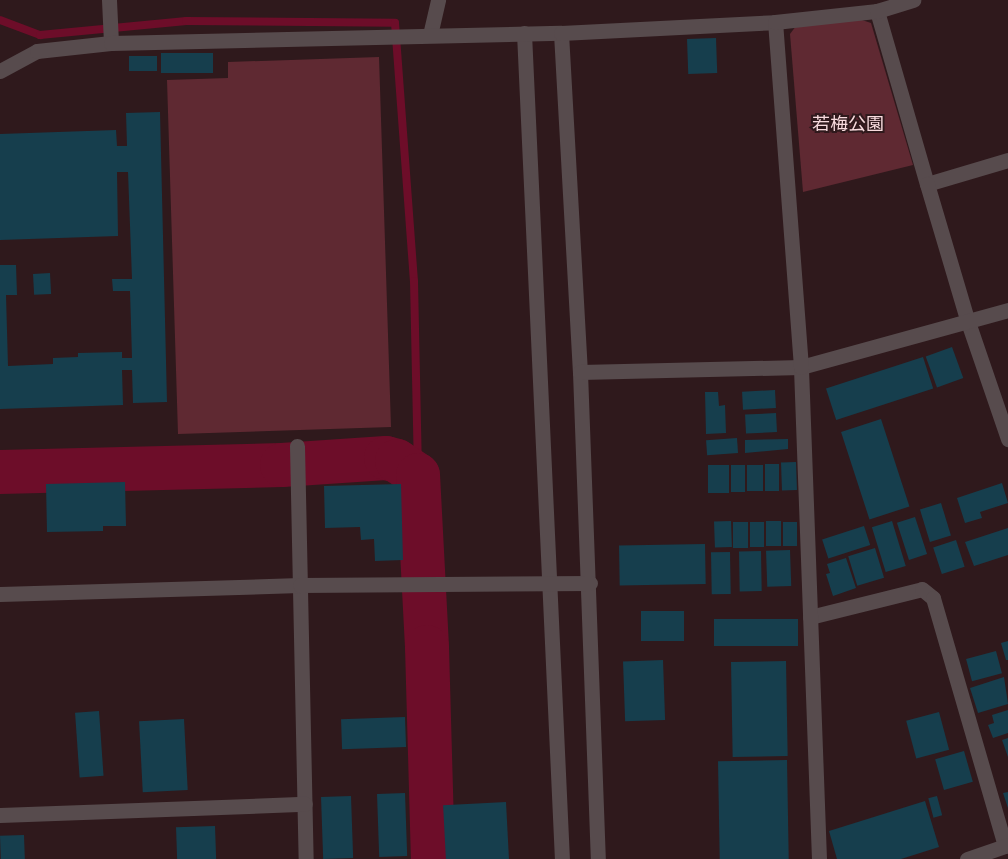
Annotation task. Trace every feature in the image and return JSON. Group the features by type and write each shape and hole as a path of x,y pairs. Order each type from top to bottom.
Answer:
{"street":[{"path":"109,0 111,43"},
{"path":"430,35 438,0"},
{"path":"0,71 37,51 111,43 561,33 775,22 877,11 913,0"},
{"path":"877,11 968,322 1008,439"},
{"path":"775,22 801,367 820,859"},
{"path":"524,33 551,584 562,859"},
{"path":"561,33 590,583 598,859"},
{"path":"927,184 1008,160"},
{"path":"580,372 801,367 1008,310"},
{"path":"297,446 306,859"},
{"path":"0,594 300,585 590,583"},
{"path":"810,617 922,589 934,598 1006,846 967,859"},
{"path":"0,815 305,804"}],"green space":[{"name":"若梅公園","path":"859,19 871,23 913,165 803,192 790,34 796,26"},
{"path":"379,57 391,427 178,434 167,80 228,78 228,62"}],"building":[{"path":"716,38 717,73 688,74 687,39"},
{"path":"161,53 213,53 213,73 161,73"},
{"path":"129,56 157,56 157,71 129,71"},
{"path":"160,112 167,402 133,403 132,370 122,370 123,405 0,409 0,265 16,265 17,295 6,295 8,366 53,364 53,358 78,357 78,353 122,352 122,358 132,358 130,291 113,291 112,279 132,279 128,172 117,172 118,236 0,240 0,134 116,130 117,146 127,146 126,113"},
{"path":"50,273 51,294 34,295 33,274"},
{"path":"952,347 963,378 937,388 926,357"},
{"path":"923,357 933,388 836,420 826,389"},
{"path":"775,390 776,408 743,410 742,392"},
{"path":"705,392 718,392 719,406 725,405 726,433 706,434"},
{"path":"776,413 777,432 746,434 745,415"},
{"path":"881,419 909,506 869,519 841,432"},
{"path":"737,438 738,453 707,455 706,440"},
{"path":"788,439 788,449 745,453 745,440"},
{"path":"796,462 797,490 782,491 781,463"},
{"path":"765,464 779,464 779,491 765,491"},
{"path":"708,465 729,465 729,493 708,493"},
{"path":"731,465 745,465 745,492 731,492"},
{"path":"747,465 763,465 763,491 747,491"},
{"path":"125,482 126,526 103,526 103,531 47,532 46,484"},
{"path":"1002,483 1008,503 980,512 982,518 965,523 957,498"},
{"path":"401,484 403,560 375,561 374,539 361,540 360,527 325,528 324,486"},
{"path":"941,503 951,536 930,542 920,509"},
{"path":"915,517 927,554 909,560 897,523"},
{"path":"731,521 732,547 715,548 714,522"},
{"path":"766,521 781,521 781,546 766,546"},
{"path":"892,521 906,566 886,572 872,527"},
{"path":"733,522 748,522 748,548 733,548"},
{"path":"750,522 764,522 764,547 750,547"},
{"path":"783,522 797,522 797,546 783,546"},
{"path":"864,526 870,545 828,559 822,540"},
{"path":"1008,528 1008,555 974,566 965,542"},
{"path":"956,540 965,567 942,574 933,547"},
{"path":"705,544 706,584 620,585 619,546"},
{"path":"875,548 884,578 857,586 848,556"},
{"path":"790,550 791,586 767,587 766,551"},
{"path":"739,551 761,551 762,591 740,591"},
{"path":"711,552 730,552 731,594 712,594"},
{"path":"846,558 856,588 833,596 826,574 830,573 827,564"},
{"path":"641,611 684,611 684,641 641,641"},
{"path":"714,619 798,619 798,646 714,646"},
{"path":"1008,641 1008,660 1006,660 1001,643"},
{"path":"996,651 1002,673 972,681 966,659"},
{"path":"663,660 665,720 625,721 623,661"},
{"path":"786,661 788,756 733,757 731,662"},
{"path":"1004,677 1008,704 978,713 970,688"},
{"path":"1008,710 1008,733 993,738 988,725 994,723 992,715"},
{"path":"99,711 104,776 80,778 75,713"},
{"path":"939,712 949,750 916,758 906,721"},
{"path":"405,717 406,747 342,749 341,719"},
{"path":"184,719 188,790 143,792 139,721"},
{"path":"1008,738 1008,757 1002,740"},
{"path":"964,751 973,782 944,790 935,759"},
{"path":"787,760 789,859 720,859 718,761"},
{"path":"1008,792 1008,808 1003,793"},
{"path":"405,793 407,856 379,857 377,794"},
{"path":"351,796 353,858 323,859 321,797"},
{"path":"937,796 942,815 933,818 928,798"},
{"path":"925,801 939,847 901,859 837,859 829,831"},
{"path":"506,802 509,859 446,859 443,805"},
{"path":"215,826 216,859 177,859 176,827"},
{"path":"24,835 25,859 1,859 0,836"}],"waterway":[{"path":"0,20 40,35 186,21 395,23 414,281 418,475"},
{"path":"0,472 282,465 386,458 397,461 418,475 427,647 433,859"}]}
